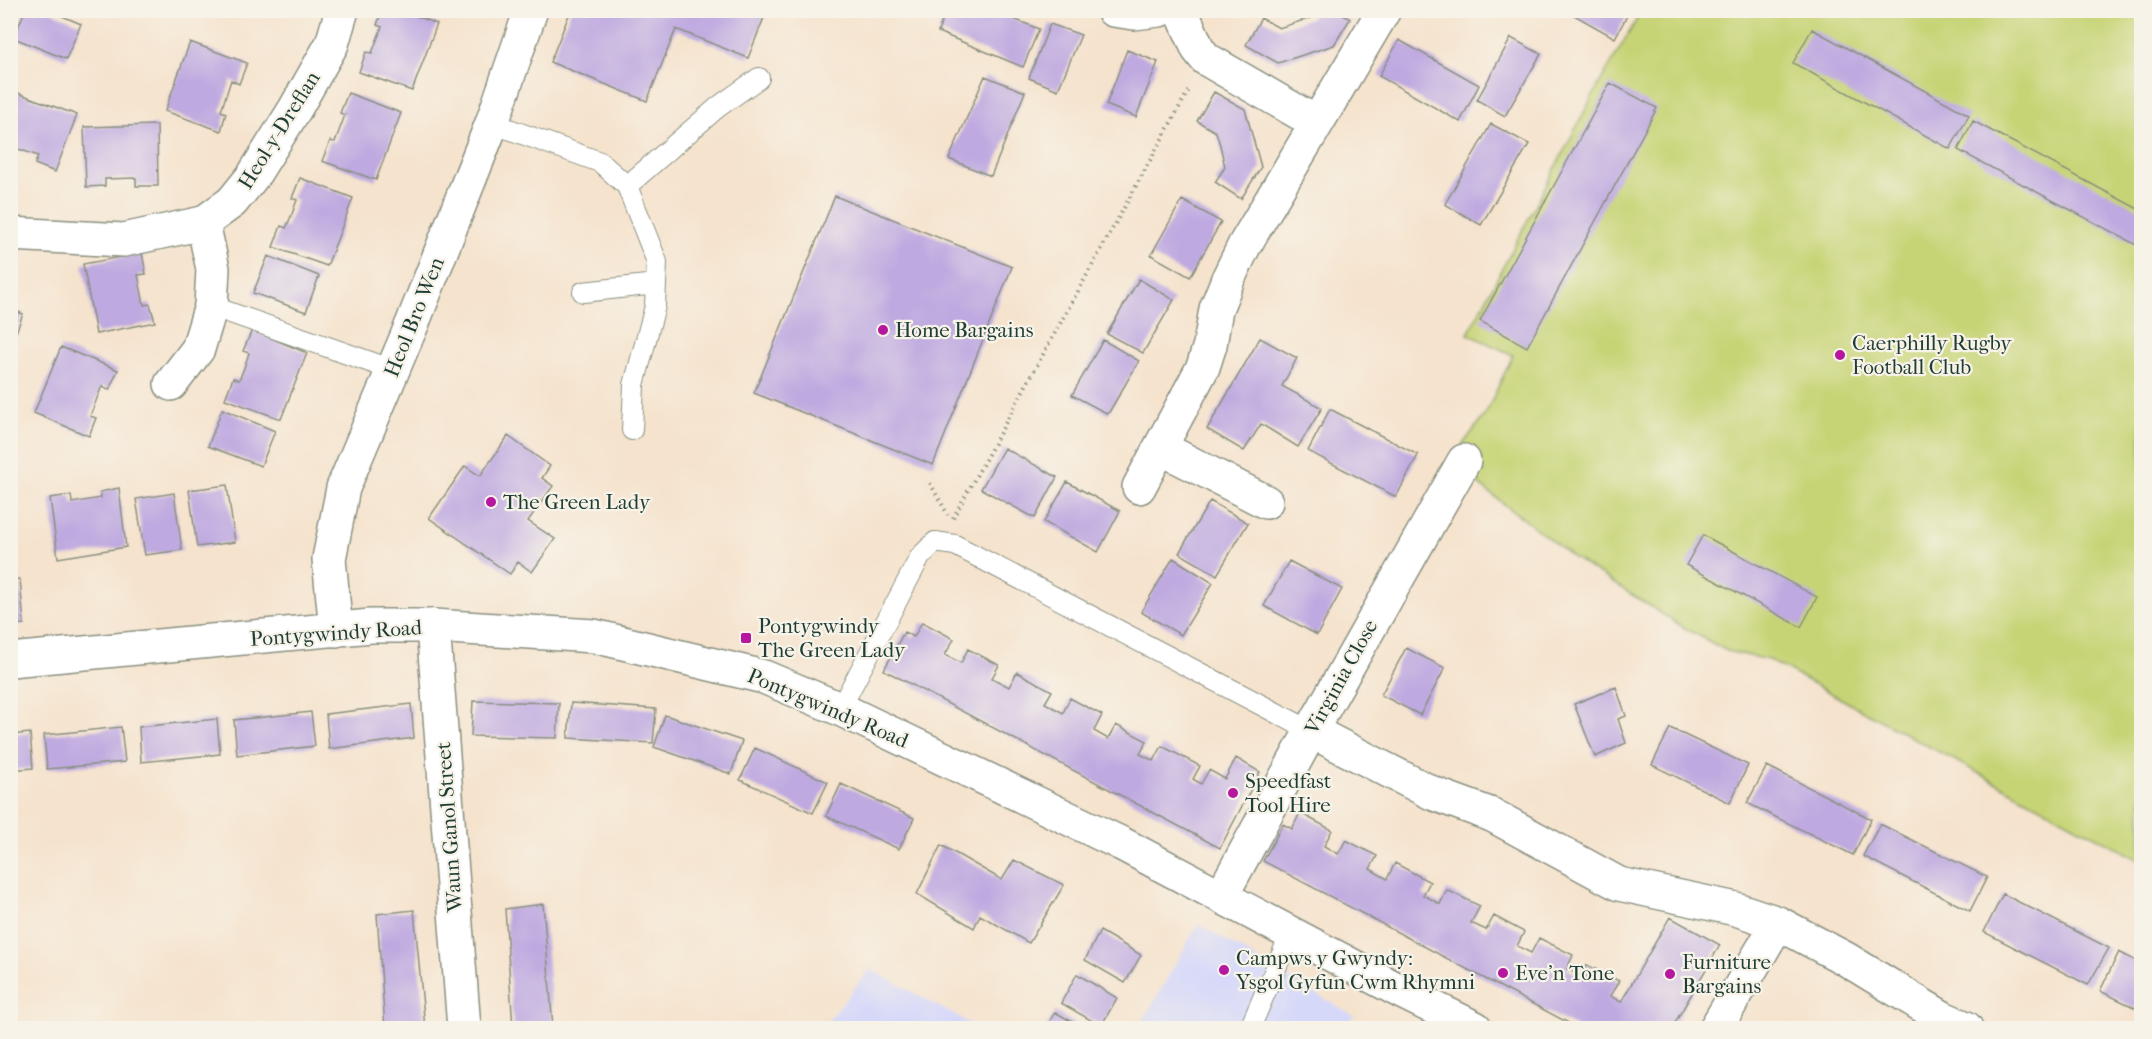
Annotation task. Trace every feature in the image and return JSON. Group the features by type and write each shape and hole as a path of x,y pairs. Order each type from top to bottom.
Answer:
{"street":[{"name":"Heol-y-Dreflan","path":"10,234 124,240 203,224 232,202 252,176 295,109 332,44 342,10"},
{"name":"Heol Bro Wen","path":"336,630 329,559 343,488 492,123 531,10"},
{"path":"1113,10 1134,13 1159,10"},
{"path":"1181,10 1198,49 1206,59 1317,123"},
{"path":"1139,487 1203,367 1210,345 1216,309 1244,246 1384,10"},
{"path":"171,384 198,349 211,306 213,269 203,224"},
{"path":"1161,448 1266,502"},
{"name":"Virginia Close","path":"1222,895 1311,731 1464,461"},
{"name":"Pontygwindy Road","path":"10,660 370,626 434,627 594,636 764,677 840,709 1122,844 1475,1029"},
{"name":"Waun Ganol Street","path":"434,627 464,1029"},
{"path":"1311,731 1432,793 1492,815 1619,884 1736,909 1778,923 1846,959 1943,1018 1966,1029"},
{"path":"1716,1029 1778,923"}],"lane":[{"path":"627,186 718,107 759,78"},
{"path":"492,123 600,162 627,186 657,262 655,306 634,385 632,430"},
{"path":"583,292 656,284"},
{"path":"211,306 393,370"},
{"path":"840,709 920,557 935,542 955,545 1311,731"},
{"path":"1250,1029 1291,933"}],"path":[{"path":"930,483 952,521 1206,59"}],"shaded area":[{"name":"Campws y Gwyndy: Ysgol Gyfun Cwm Rhymni","path":"1198,924 1354,1016 1347,1028 1139,1028"},
{"path":"870,969 978,1028 822,1028"}],"green space":[{"path":"1645,10 2141,11 2141,861 1769,660 1727,651 1681,626 1574,558 1450,462 1486,413 1513,355 1468,334 1599,84 1641,12"}],"building":[{"path":"25,10 48,10 81,24 66,59 14,38"},
{"path":"382,10 401,10 437,24 412,91 359,72 366,52 372,53 382,27 377,25"},
{"path":"571,10 767,10 748,58 676,29 647,101 550,62"},
{"path":"946,10 991,10 1039,29 1023,67 938,32"},
{"path":"1315,10 1343,10 1341,14 1350,19 1334,45 1278,63 1246,45 1261,18 1279,28 1311,18"},
{"path":"1577,10 1630,10 1615,38 1574,15"},
{"path":"1050,24 1081,35 1058,90 1029,78"},
{"path":"1812,29 1969,115 1950,149 1793,63"},
{"path":"1511,38 1541,54 1505,116 1477,100"},
{"path":"1399,40 1479,85 1460,122 1379,76"},
{"path":"190,42 247,63 239,84 231,80 221,111 226,113 221,131 165,111"},
{"path":"1127,50 1158,62 1136,117 1106,105"},
{"path":"985,76 1025,92 991,176 949,159"},
{"path":"1610,83 1657,108 1527,347 1480,321"},
{"path":"10,90 77,115 55,172 35,164 38,156 10,146"},
{"path":"1214,92 1245,109 1261,167 1241,199 1215,182 1225,167 1220,145 1216,132 1197,121"},
{"path":"348,93 401,113 376,180 322,161 330,141 335,142 345,115 340,113"},
{"path":"1973,121 2142,211 2142,248 1958,150"},
{"path":"1491,124 1529,144 1481,225 1445,204"},
{"path":"157,125 158,186 136,186 136,178 105,179 105,186 86,187 84,127"},
{"path":"300,178 353,198 327,266 273,247 281,226 286,228 292,214 297,200 292,198"},
{"name":"Home Bargains","path":"835,196 1012,267 933,465 754,393"},
{"path":"1182,200 1221,222 1190,277 1151,255"},
{"path":"142,253 146,274 138,275 144,305 150,304 155,322 96,334 83,264"},
{"path":"268,256 319,276 306,312 253,293"},
{"path":"1139,279 1174,300 1143,353 1107,334"},
{"path":"10,309 23,314 11,346 10,346"},
{"path":"252,330 307,353 281,419 225,399 233,378 239,380 244,368 249,353 243,351"},
{"path":"1260,338 1297,358 1282,386 1322,408 1298,447 1261,424 1244,451 1207,429"},
{"path":"1103,340 1139,361 1108,414 1072,395"},
{"path":"61,347 118,370 109,390 102,386 90,416 96,418 89,436 34,413"},
{"path":"222,409 275,431 261,466 208,446"},
{"path":"1330,409 1418,455 1396,497 1308,451"},
{"name":"The Green Lady","path":"508,436 550,466 542,478 553,486 528,521 555,539 532,572 518,562 510,574 429,518 465,466 480,476"},
{"path":"1004,448 1057,477 1035,518 981,489"},
{"path":"1067,482 1120,511 1098,552 1044,522"},
{"path":"227,485 235,542 197,547 189,490"},
{"path":"119,488 126,547 58,558 50,498 71,495 72,503 101,498 100,492"},
{"path":"174,493 182,550 145,555 136,499"},
{"path":"1210,501 1248,523 1217,575 1179,553"},
{"path":"1703,535 1817,597 1801,627 1686,565"},
{"path":"1173,558 1213,583 1181,635 1141,612"},
{"path":"1289,561 1342,589 1317,635 1264,606"},
{"path":"20,579 24,624 10,625 10,580"},
{"path":"922,622 954,639 945,655 961,663 968,649 999,665 992,678 1009,687 1017,672 1052,691 1045,703 1063,713 1070,698 1102,715 1094,731 1108,739 1116,725 1147,741 1140,754 1154,761 1162,746 1200,766 1193,779 1201,784 1209,770 1225,779 1236,758 1260,772 1220,848 884,670 904,632 914,637"},
{"path":"1406,648 1445,668 1420,715 1381,695"},
{"path":"1616,687 1626,716 1618,719 1626,743 1595,757 1574,704"},
{"path":"473,701 559,703 557,738 471,736"},
{"path":"571,703 656,709 653,743 568,738"},
{"path":"411,704 414,738 329,749 326,714"},
{"path":"311,712 315,746 237,755 234,720"},
{"path":"665,715 742,741 731,774 654,747"},
{"path":"217,719 220,754 141,762 139,727"},
{"path":"121,727 125,762 47,769 44,735"},
{"path":"1670,728 1748,765 1730,803 1652,765"},
{"path":"30,733 33,768 10,770 10,735"},
{"path":"755,748 828,782 813,813 740,780"},
{"path":"1767,766 1871,819 1853,855 1747,803"},
{"path":"841,784 914,818 899,849 826,816"},
{"path":"1300,813 1332,830 1324,846 1338,854 1346,840 1377,856 1370,869 1387,879 1395,863 1430,882 1423,895 1440,904 1447,890 1480,906 1471,923 1486,930 1494,916 1524,932 1517,946 1531,953 1539,938 1573,955 1567,969 1581,976 1587,965 1619,981 1610,996 1621,1002 1670,917 1720,945 1672,1028 1578,1028 1263,861 1283,824 1292,829"},
{"path":"1880,824 1987,877 1970,911 1863,856"},
{"path":"941,845 1002,880 1014,860 1064,885 1029,943 980,915 974,928 917,894"},
{"path":"2003,894 2109,948 2088,985 1984,932"},
{"path":"543,904 553,1028 513,1028 505,909"},
{"path":"414,910 425,1028 385,1028 377,914"},
{"path":"1100,931 1141,955 1125,983 1085,960"},
{"path":"2119,952 2142,964 2142,1011 2100,991"},
{"path":"1077,974 1117,998 1101,1026 1061,1003"},
{"path":"1055,1012 1083,1028 1046,1028"}],"place":[{"name":"Home Bargains","path":"883,330"},
{"name":"Caerphilly Rugby Football Club","path":"1840,355"},
{"name":"The Green Lady","path":"491,502"},
{"name":"Pontygwindy The Green Lady","path":"746,638"},
{"name":"Speedfast Tool Hire","path":"1233,793"},
{"name":"Campws y Gwyndy: Ysgol Gyfun Cwm Rhymni","path":"1224,970"},
{"name":"Eve'n Tone","path":"1503,973"},
{"name":"Furniture Bargains","path":"1670,974"}]}
